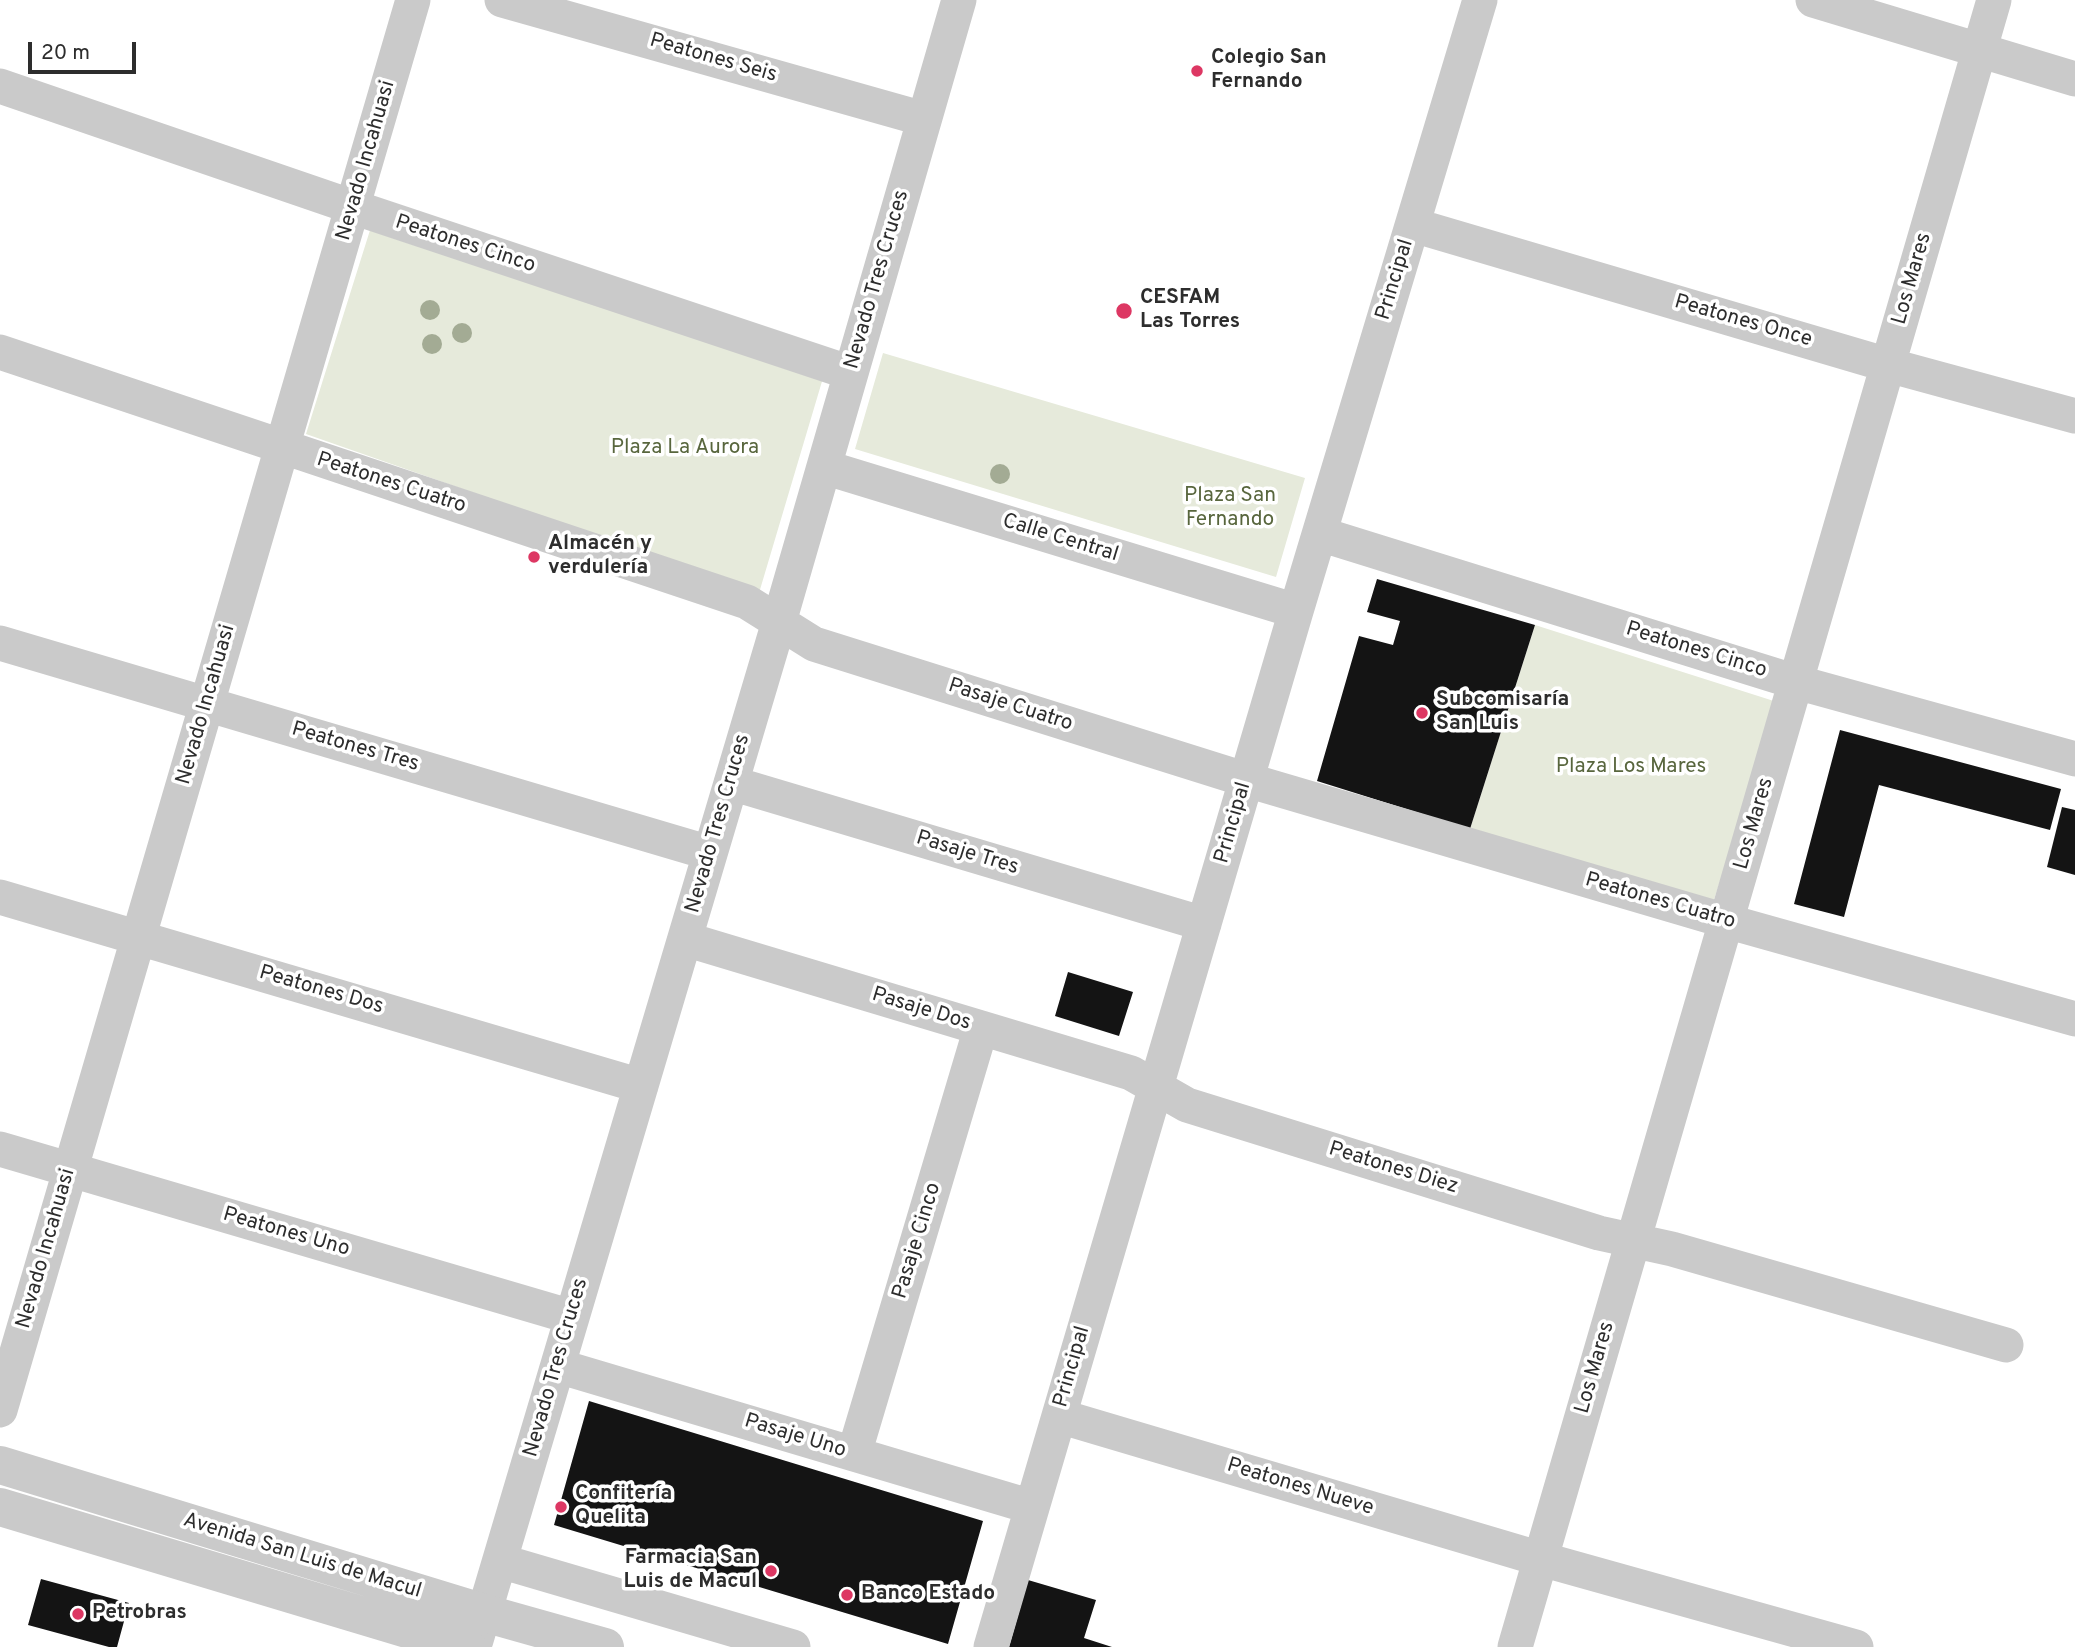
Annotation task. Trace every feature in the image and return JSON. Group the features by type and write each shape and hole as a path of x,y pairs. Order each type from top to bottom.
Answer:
{"street":[{"name":"Nevado Incahuasi","path":"0,1410 414,0"},
{"name":"Peatones Seis","path":"502,0 925,119"},
{"name":"Nevado Tres Cruces","path":"479,1630 779,622 959,0"},
{"name":"Principal","path":"990,1647 1296,611 1480,0"},
{"path":"1813,0 2075,79"},
{"name":"Los Mares","path":"1515,1647 1994,0"},
{"name":"Peatones Cinco","path":"0,86 353,208 851,373"},
{"name":"Peatones Once","path":"1413,225 1888,365 2075,416"},
{"name":"Peatones Cuatro","path":"0,352 747,602 779,622"},
{"name":"Calle Central","path":"824,467 1296,611"},
{"name":"Peatones Cinco","path":"1320,534 1796,682 2075,759"},
{"name":"Pasaje Cuatro","path":"779,622 814,644 1247,780"},
{"name":"Peatones Tres","path":"0,643 710,853"},
{"name":"Peatones Cuatro","path":"1247,780 2075,1020"},
{"name":"Pasaje Tres","path":"731,783 1204,925"},
{"name":"Peatones Dos","path":"0,897 641,1086"},
{"name":"Pasaje Dos","path":"685,939 1131,1073 1156,1087"},
{"name":"Pasaje Cinco","path":"854,1454 981,1028"},
{"name":"Peatones Diez","path":"1156,1087 1187,1105 1600,1233 1672,1249 2006,1345"},
{"name":"Peatones Uno","path":"0,1149 572,1317"},
{"name":"Pasaje Uno","path":"558,1366 1032,1507"},
{"name":"Peatones Nueve","path":"1059,1416 1541,1559 1856,1647"},
{"name":"Avenida San Luis de Macul","path":"0,1465 479,1630 605,1647"},
{"name":"Avenida San Luis de Macul","path":"0,1507 467,1647"},
{"path":"500,1561 793,1647"}],"green space":[{"name":"Plaza La Aurora","path":"371,227 823,378 759,593 306,434"},
{"name":"Plaza San Fernando","path":"883,353 1305,478 1276,577 855,449"},
{"name":"Plaza Los Mares","path":"1535,625 1777,702 1712,906 1470,829"}],"building":[{"name":"Subcomisaría San Luis","path":"1377,579 1535,625 1470,829 1317,781 1359,636 1393,645 1400,621 1367,612"},
{"path":"1840,730 2061,789 2050,830 1879,785 1844,917 1794,904"},
{"path":"2062,807 2075,810 2075,875 2047,867"},
{"path":"1068,972 1133,992 1119,1036 1055,1016"},
{"path":"589,1401 983,1521 948,1644 554,1525"},
{"name":"Petrobras","path":"41,1579 129,1603 117,1647 28,1625"},
{"path":"1028,1580 1096,1600 1084,1638 1112,1647 1009,1647"}],"place":[{"name":"Colegio San Fernando","path":"1197,71"},
{"name":"CESFAM Las Torres","path":"1124,311"},
{"name":"Almacén y verdulería","path":"534,557"},
{"name":"Subcomisaría San Luis","path":"1422,713"},
{"name":"Confitería Quelita","path":"561,1507"},
{"name":"Farmacia San Luis de Macul","path":"771,1571"},
{"name":"Banco Estado","path":"847,1595"},
{"name":"Petrobras","path":"78,1614"}]}
